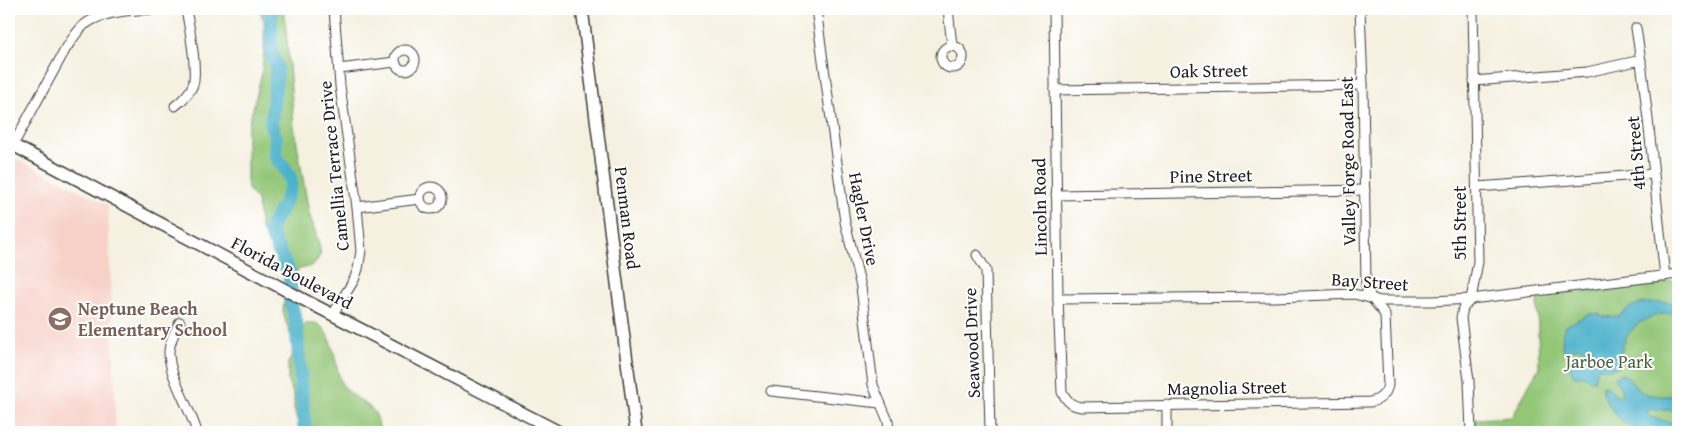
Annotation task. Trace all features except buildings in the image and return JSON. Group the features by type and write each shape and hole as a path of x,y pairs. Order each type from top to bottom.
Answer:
{"street":[{"path":"11,144 74,36 84,25 112,13 186,9 192,53 193,84 186,97 175,106"},
{"name":"Camellia Terrace Drive","path":"333,314 354,280 360,260 357,207 339,70 334,9"},
{"name":"Penman Road","path":"582,9 636,432"},
{"name":"Hagler Drive","path":"816,9 845,222 859,280 873,386 888,421 889,432"},
{"path":"948,9 952,46"},
{"name":"Lincoln Road","path":"1054,9 1058,299 1062,392 1069,402"},
{"name":"Valley Forge Road East","path":"1360,9 1364,85 1366,292 1385,315 1388,385 1385,394"},
{"name":"5th Street","path":"1471,432 1469,381 1461,318 1463,308 1472,299 1478,262 1473,9"},
{"name":"4th Street","path":"1636,28 1649,115 1653,174 1665,276"},
{"path":"1474,81 1587,72 1641,60"},
{"path":"339,70 395,62"},
{"name":"Oak Street","path":"1055,90 1364,85"},
{"name":"Florida Boulevard","path":"11,144 308,302 559,432"},
{"path":"1477,186 1653,174"},
{"name":"Pine Street","path":"1056,195 1365,190"},
{"path":"357,207 420,199"},
{"name":"Seawood Drive","path":"977,255 986,270 990,432"},
{"name":"Bay Street","path":"1058,299 1275,297 1354,294 1381,301 1472,299 1678,274"},
{"path":"180,322 172,338 169,351 170,366 174,380 189,408 197,432"},
{"path":"771,392 880,403"},
{"name":"Magnolia Street","path":"1069,402 1074,406 1082,407 1370,402 1376,401 1385,394"},
{"path":"1167,405 1167,432"}],"shaded area":[{"name":"Neptune Beach Elementary School","path":"9,155 108,205 116,432 9,432"}],"green space":[{"path":"259,9 283,9 294,126 309,213 321,254 314,265 297,270 296,284 281,275 281,263 271,243 261,230 257,201 248,189 247,131 262,73 264,46 264,21"},
{"name":"Jarboe Park","path":"1678,280 1678,432 1476,432 1475,419 1512,417 1539,367 1537,296"},
{"path":"284,299 298,306 302,326 312,323 320,326 326,333 342,384 375,413 380,432 300,432 294,408 294,396 288,381 288,362 292,357 293,344 284,317"}],"water":[{"path":"1643,303 1677,303 1678,313 1661,314 1638,324 1627,336 1623,344 1618,367 1611,369 1597,368 1594,381 1583,376 1574,376 1568,364 1569,360 1585,355 1586,351 1578,347 1565,352 1562,347 1563,332 1566,326 1588,314 1599,314 1603,317 1618,316 1632,306"},
{"path":"1622,374 1628,377 1637,389 1642,392 1654,396 1678,395 1678,411 1649,409 1647,415 1678,424 1678,432 1646,431 1629,426 1621,420 1607,402 1601,387 1607,386 1615,395 1619,396 1622,394 1621,389 1614,378"}],"waterway":[{"path":"269,9 271,15 271,51 277,69 271,124 276,138 275,156 287,172 291,183 286,200 269,230 290,275 291,304 296,322 305,432"}],"place":[{"name":"Neptune Beach Elementary School","path":"60,319"}]}
